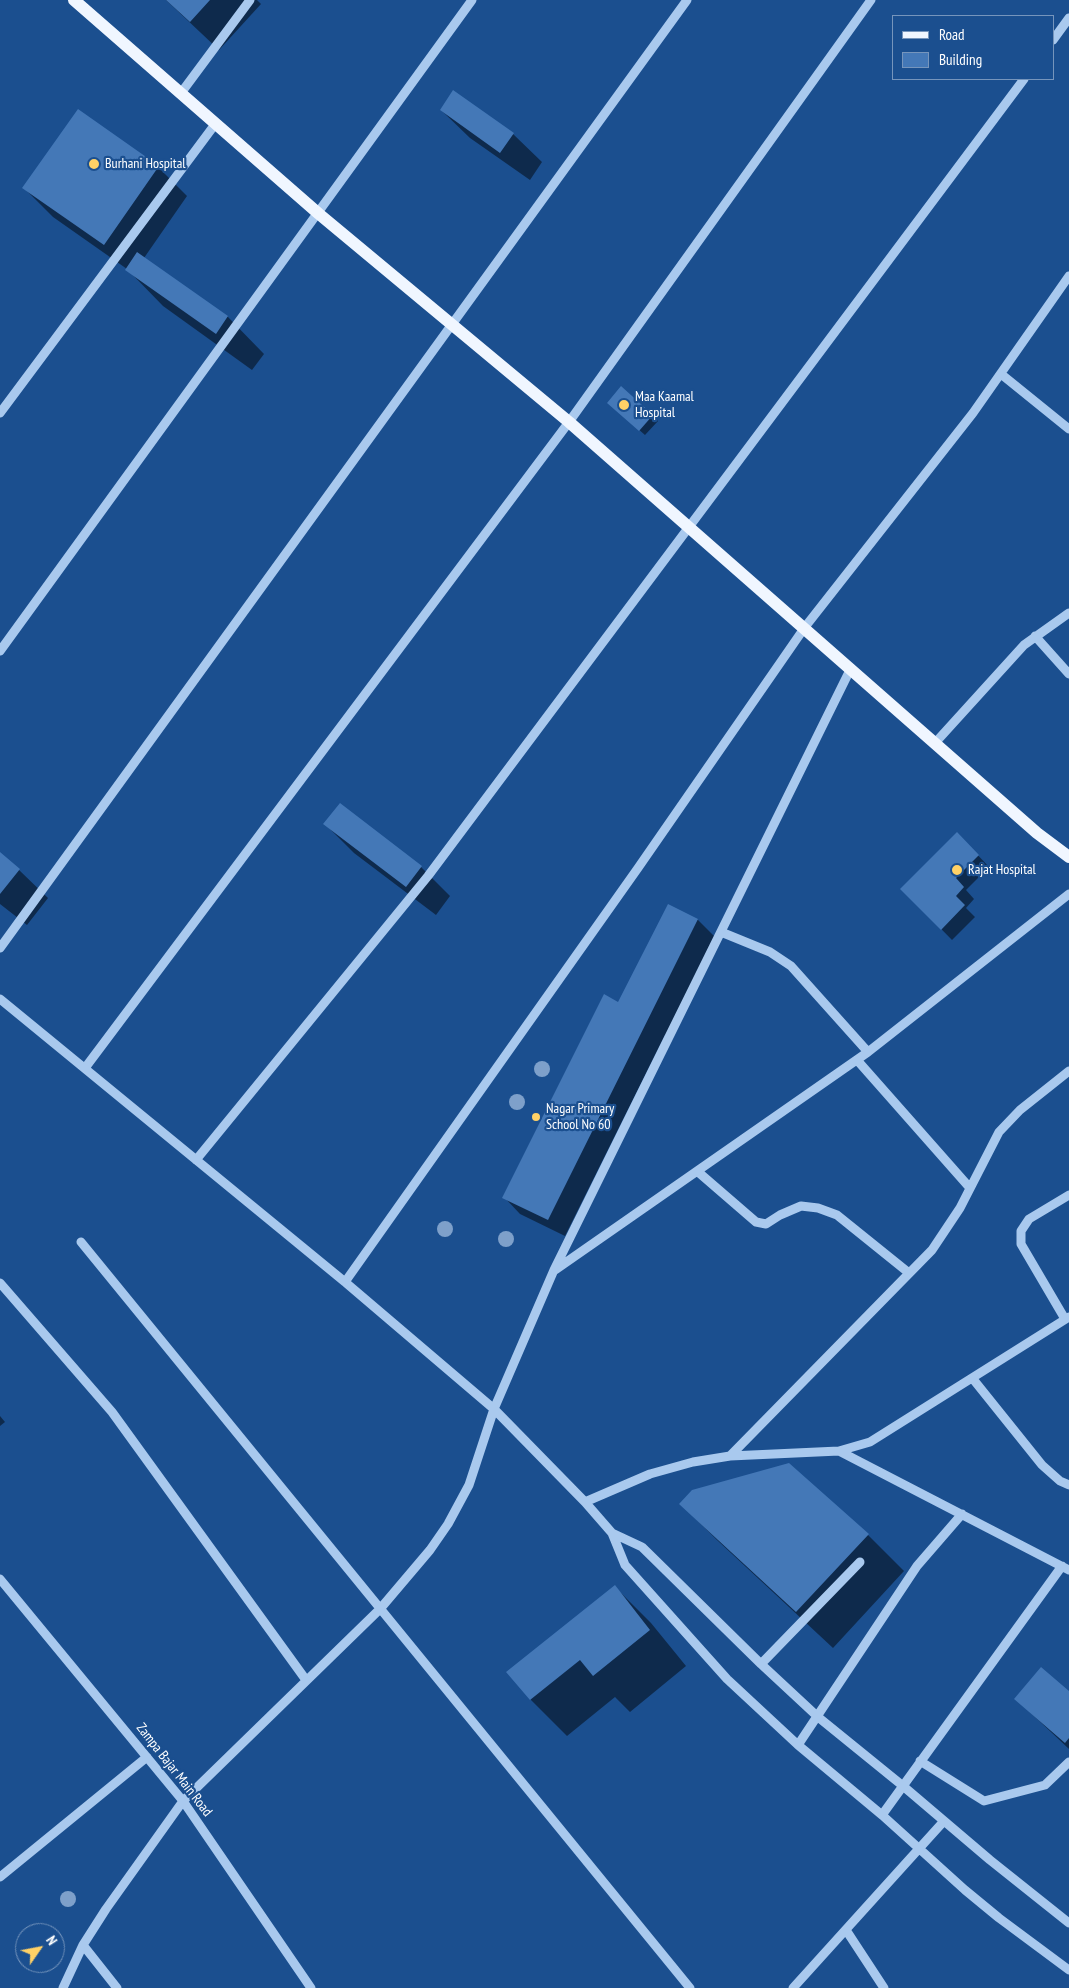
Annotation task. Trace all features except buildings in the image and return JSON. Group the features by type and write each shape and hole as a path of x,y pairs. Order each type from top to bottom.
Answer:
{"main road":[{"path":"74,0 319,214 450,325 569,422 805,627 1037,833 1069,857"}],"street":[{"path":"181,93 250,0"},
{"path":"0,651 319,214 472,0"},
{"path":"0,948 687,0"},
{"path":"85,1068 569,422 871,0"},
{"path":"1054,39 1069,18"},
{"path":"196,1160 428,876 1023,80"},
{"path":"0,413 216,123"},
{"path":"345,1282 638,868 805,627 973,414 1069,276"},
{"path":"1001,374 1069,429"},
{"path":"935,743 1024,645 1069,613"},
{"path":"1035,636 1069,674"},
{"path":"63,1988 83,1945 106,1909 183,1801 380,1609 430,1550 448,1524 469,1485 494,1409 554,1270 851,668"},
{"path":"554,1270 868,1052 1069,894"},
{"path":"722,932 770,952 791,966 868,1052"},
{"path":"0,999 345,1282 494,1409 585,1502 612,1533 625,1565 728,1679 798,1745 882,1815 999,1918 1069,1970"},
{"path":"857,1060 970,1188"},
{"path":"730,1456 932,1250 960,1208 999,1132 1020,1110 1069,1071"},
{"path":"697,1171 756,1222 766,1224 780,1215 801,1206 818,1208 837,1215 909,1273"},
{"path":"585,1502 650,1474 693,1462 730,1456 839,1451 870,1442 973,1379 1067,1318 1021,1244 1021,1231 1029,1219 1069,1195"},
{"path":"81,1242 690,1988"},
{"path":"0,1284 112,1412 306,1680"},
{"path":"973,1379 1042,1465 1060,1481 1069,1484"},
{"path":"839,1451 1066,1568 920,1760 882,1815"},
{"path":"798,1745 917,1566 962,1514"},
{"path":"612,1533 642,1547 818,1717 1069,1923"},
{"path":"761,1664 860,1562"},
{"name":"Zampa Bajar Main Road","path":"0,1580 183,1801 311,1988"},
{"path":"0,1877 147,1757"},
{"path":"920,1760 984,1801 1045,1785 1069,1762"},
{"path":"793,1988 944,1821"},
{"path":"846,1930 884,1988"},
{"path":"83,1945 117,1988"}],"place":[{"name":"Burhani Hospital","path":"94,164"},
{"name":"Maa Kaamal Hospital","path":"624,405"},
{"name":"Rajat Hospital","path":"957,870"},
{"name":"Nagar Primary School No 60","path":"536,1117"}]}
